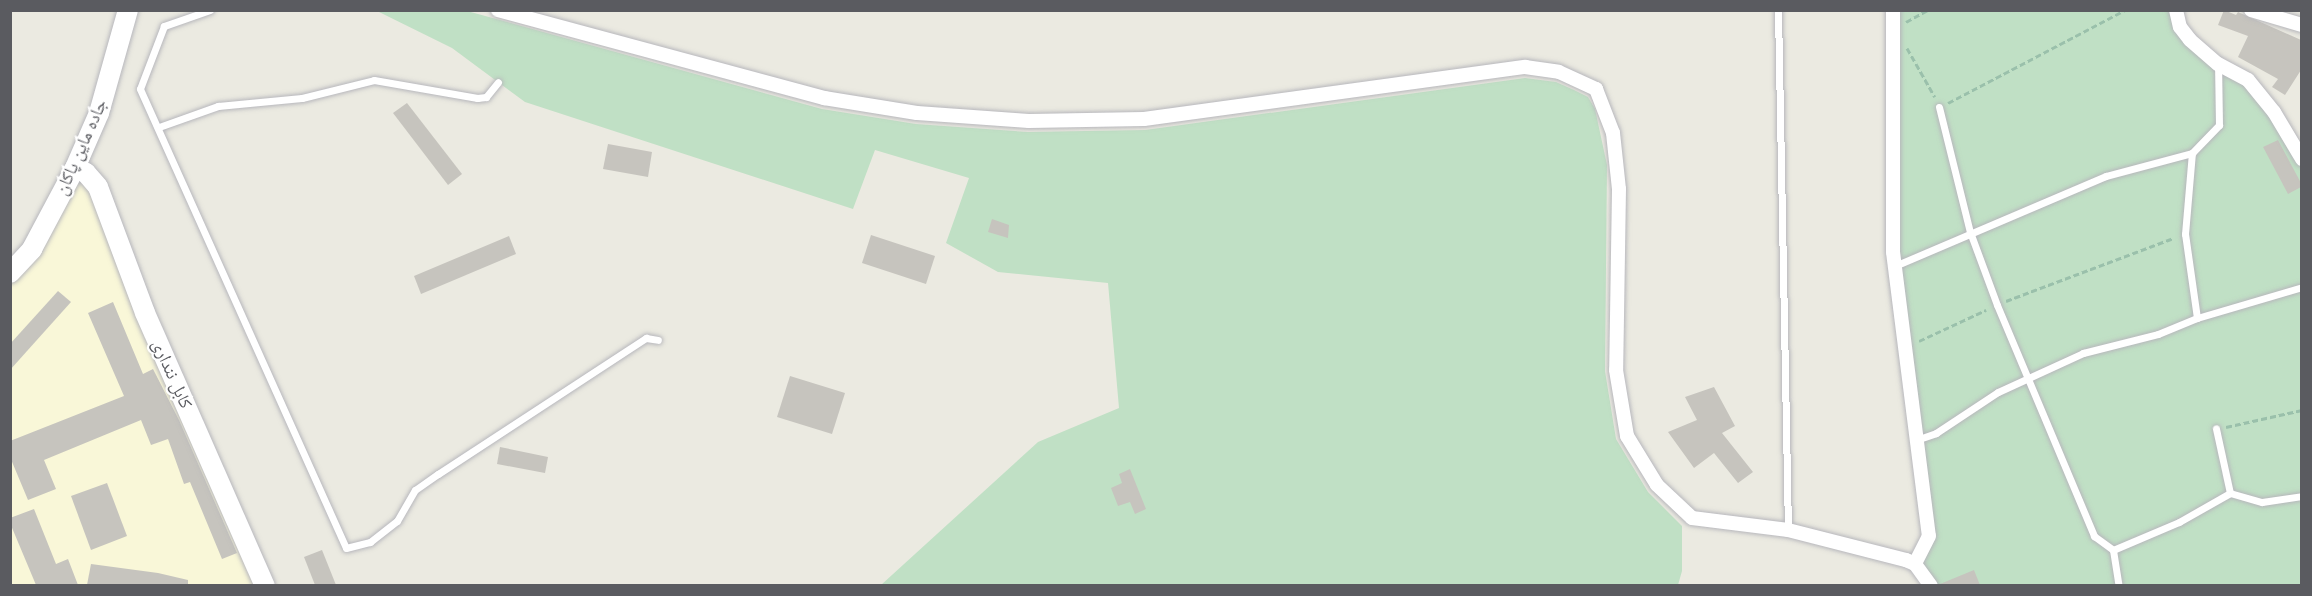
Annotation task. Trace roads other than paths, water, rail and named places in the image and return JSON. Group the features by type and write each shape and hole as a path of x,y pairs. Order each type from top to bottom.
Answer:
{"street":[{"name":"جاده ماین پاکان","path":"10,273 32,249 75,168 99,113 128,10"},
{"path":"498,10 824,98 917,113 1029,121 1144,118 1525,67 1569,76 1596,89 1605,105 1616,154 1616,370 1627,436 1657,485 1692,518 1788,530 1915,564 1931,585"},
{"path":"1893,10 1892,229 1929,536 1915,564"},
{"path":"2176,10 2180,27 2190,40 2218,64 2248,80 2274,112 2301,159"},
{"path":"2252,10 2301,25"},
{"name":"کابل ننداری","path":"75,168 86,173 98,187 145,313 265,585"}],"lane":[{"path":"210,10 164,26 140,89 346,548 370,542 397,521 415,490 438,474 646,338 658,340"},
{"path":"1778,10 1788,530"},
{"path":"1897,265 2106,176 2192,153 2218,125 2218,64"},
{"path":"159,127 218,106 302,98 374,80 477,98 486,97 498,82"},
{"path":"1939,107 1970,232 1996,305 2094,536 2113,550 2119,585"},
{"path":"2192,153 2185,234 2197,318"},
{"path":"1919,439 2028,378 2083,353 2158,334 2197,318 2301,287"},
{"path":"2216,429 2230,493"},
{"path":"2113,550 2179,522 2230,493 2262,502 2301,496"}]}
